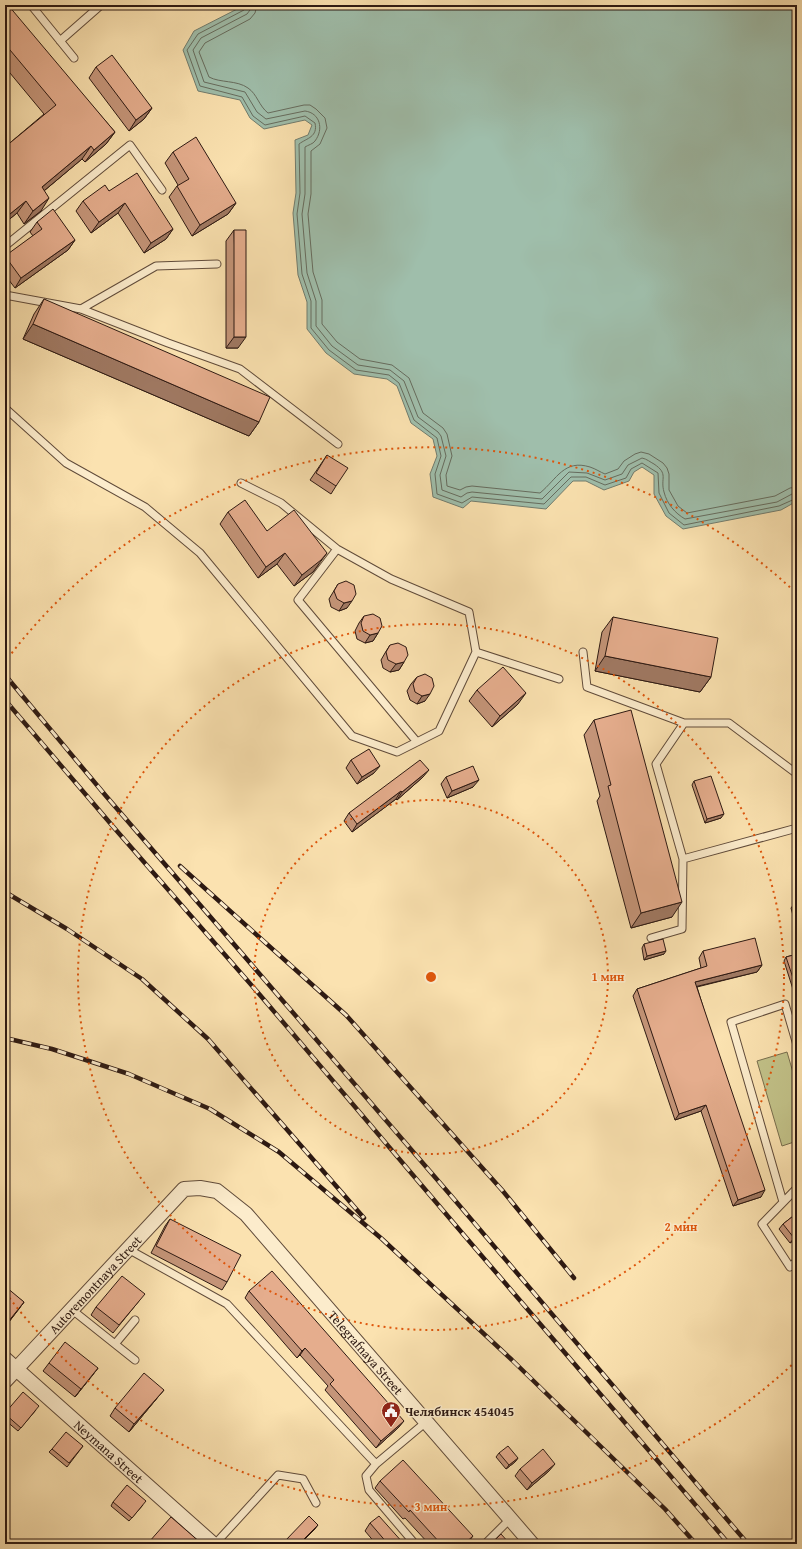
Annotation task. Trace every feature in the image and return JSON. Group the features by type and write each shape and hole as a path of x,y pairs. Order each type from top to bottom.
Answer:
{"street":[{"name":"Telegrafnaya Street","path":"184,1189 200,1188 217,1191 246,1214 532,1544"},
{"name":"Autoremontnaya Street","path":"5,1381 10,1364 71,1309 184,1189"},
{"name":"Neymana Street","path":"10,1364 214,1544"}],"lane":[{"path":"31,5 74,58"},
{"path":"60,41 101,5"},
{"path":"5,246 130,145 162,190"},
{"path":"81,309 156,266 217,264"},
{"path":"5,295 81,309 240,369 338,444"},
{"path":"5,408 66,463 145,507 200,553 352,736 397,752 439,731 476,652 469,612 390,579 337,549 281,503 241,484"},
{"path":"337,549 298,600 417,742"},
{"path":"476,652 559,679"},
{"path":"583,652 587,687 684,723 729,723 797,774"},
{"path":"651,938 682,929 683,859 656,764 684,723"},
{"path":"683,859 797,828"},
{"path":"783,1202 731,1022 785,1004 797,1045"},
{"path":"797,1188 762,1224 790,1267 797,1261"},
{"path":"128,1249 227,1304 376,1464"},
{"path":"71,1309 135,1360"},
{"path":"115,1344 135,1320"},
{"path":"416,1544 369,1490 366,1476 376,1464 426,1422"},
{"path":"214,1544 278,1475 303,1479 316,1503"},
{"path":"485,1544 510,1518"}],"green space":[{"path":"787,1052 797,1086 797,1141 782,1146 757,1061"}],"water":[{"path":"245,5 797,5 797,501 781,510 683,529 666,516 654,494 654,475 642,467 634,472 629,481 604,490 586,481 573,481 546,509 471,501 463,508 433,497 430,474 437,456 433,439 411,423 397,386 387,379 354,374 326,353 307,329 307,302 298,275 293,213 296,193 295,140 308,135 312,125 305,120 264,129 250,118 240,100 198,91 183,50 194,31"}],"building":[{"path":"5,5 8,5 115,132 94,150 91,146 42,187 49,198 33,211 26,201 5,218 5,147 56,105 5,44"},
{"path":"112,55 152,108 136,120 96,67"},
{"path":"196,137 236,203 200,225 177,186 189,179 173,152"},
{"path":"137,173 173,229 151,243 125,203 99,222 83,201 105,185 109,191"},
{"path":"53,209 75,240 21,278 5,256 42,229 37,222"},
{"path":"5,220 9,225 5,228"},
{"path":"234,230 246,230 246,337 234,337"},
{"path":"44,299 270,397 259,422 33,324"},
{"path":"327,455 348,468 336,486 316,473"},
{"path":"245,500 267,531 294,510 327,553 321,560 302,575 285,553 266,567 228,512"},
{"path":"346,581 354,585 356,594 352,601 344,603 337,599 334,591 338,584"},
{"path":"373,614 380,618 382,626 378,633 370,635 363,631 361,623 364,616"},
{"path":"613,617 718,638 711,677 605,656"},
{"path":"398,643 406,647 408,655 404,662 396,664 388,660 386,652 390,645"},
{"path":"503,667 526,693 500,716 477,690"},
{"path":"425,674 432,678 434,686 430,694 422,696 415,692 413,684 417,677"},
{"path":"631,710 682,902 641,913 608,786 611,785 594,720"},
{"path":"369,749 380,766 362,777 351,760"},
{"path":"420,760 429,770 402,792 401,791 357,824 349,813"},
{"path":"473,766 479,780 452,791 446,777"},
{"path":"711,776 724,814 707,819 694,781"},
{"path":"797,903 797,917 794,904"},
{"path":"755,938 762,965 695,982 765,1190 738,1200 706,1105 679,1114 637,989 707,966 703,951"},
{"path":"663,939 666,951 647,956 644,944"},
{"path":"797,954 797,990 786,957"},
{"path":"797,1213 797,1236 794,1238 783,1224"},
{"path":"170,1219 241,1255 227,1282 156,1246"},
{"path":"272,1271 404,1421 381,1441 330,1384 334,1380 305,1348 302,1351 249,1291"},
{"path":"122,1276 145,1294 119,1325 96,1307"},
{"path":"6,1287 24,1302 8,1322 5,1319"},
{"path":"65,1342 98,1368 81,1389 49,1363"},
{"path":"144,1373 164,1390 134,1424 115,1408"},
{"path":"23,1392 39,1406 21,1428 5,1413"},
{"path":"66,1432 83,1446 69,1463 52,1449"},
{"path":"508,1446 518,1458 509,1465 499,1453"},
{"path":"543,1449 555,1464 532,1483 520,1469"},
{"path":"403,1460 473,1536 464,1544 441,1544 410,1510 409,1512 380,1481"},
{"path":"127,1485 146,1501 132,1518 113,1502"},
{"path":"309,1516 318,1525 299,1544 288,1544 285,1541"},
{"path":"379,1516 404,1544 388,1544 370,1523"},
{"path":"171,1517 202,1544 152,1544 149,1542"},
{"path":"501,1534 510,1544 491,1544"}],"railway":[{"path":"5,675 106,796 453,1198 748,1544"},
{"path":"5,700 260,995 729,1544"},
{"path":"180,866 346,1015 502,1190 574,1278"},
{"path":"5,892 67,929 142,979 208,1039 364,1218"},
{"path":"5,1038 52,1049 129,1074 210,1109 279,1152 382,1239 512,1360 665,1509 696,1544"}],"place":[{"name":"Челябинск 454045","path":"391,1428"}]}
